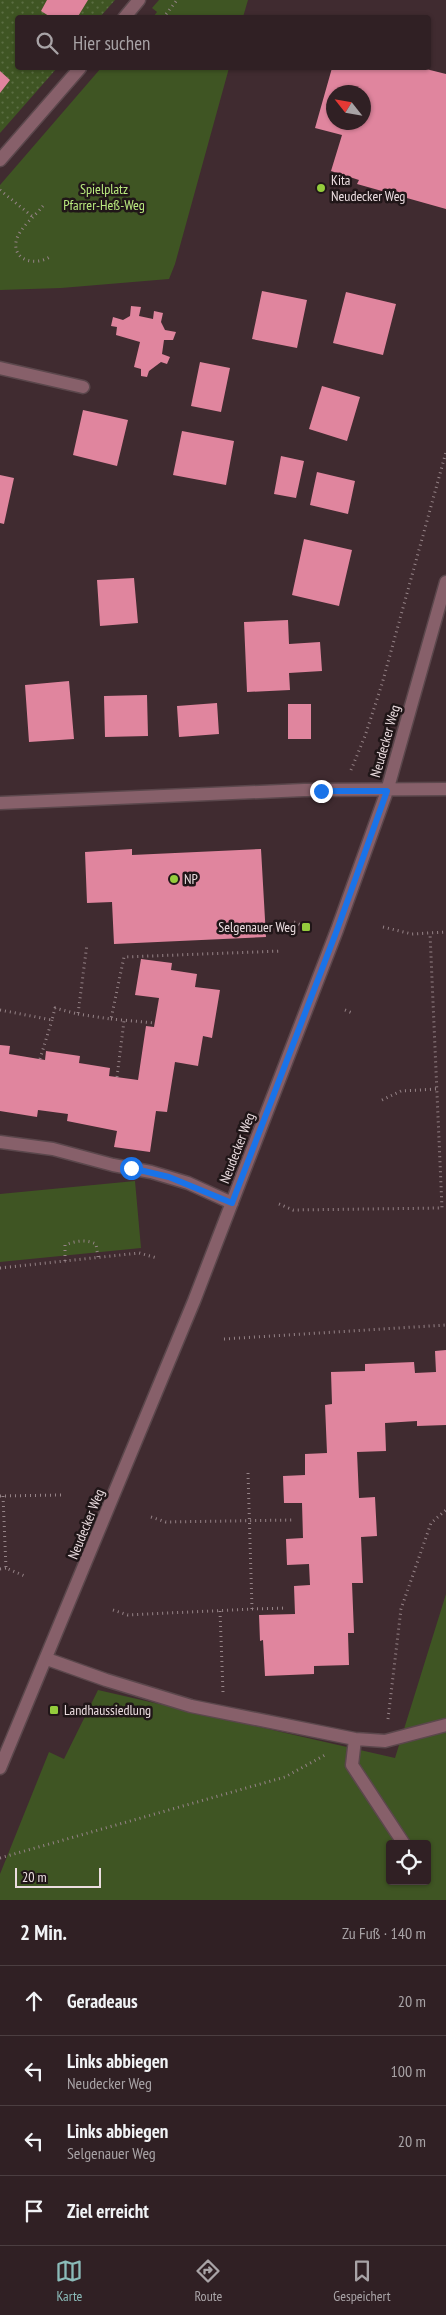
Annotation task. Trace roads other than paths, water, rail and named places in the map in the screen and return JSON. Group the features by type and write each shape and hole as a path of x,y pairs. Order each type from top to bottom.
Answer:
{"street":[{"path":"126,15 139,0"},
{"path":"0,160 78,70"},
{"path":"0,368 84,387"},
{"name":"Neudecker Weg","path":"0,1768 47,1659 194,1301 337,930 387,791 446,582"},
{"path":"0,804 304,790 387,791 446,789"},
{"path":"0,1142 53,1150 151,1172 188,1184 232,1203"},
{"path":"47,1659 182,1703 355,1739 385,1741 446,1725"},
{"path":"355,1739 352,1765 401,1840"}],"place":[{"name":"Kita Neudecker Weg","path":"321,188"},
{"name":"NP","path":"174,879"},
{"name":"Selgenauer Weg","path":"306,927"},
{"name":"Landhaussiedlung","path":"54,1710"}],"park label":[{"name":"Spielplatz Pfarrer-Heß-Weg","path":"104,197"}]}
